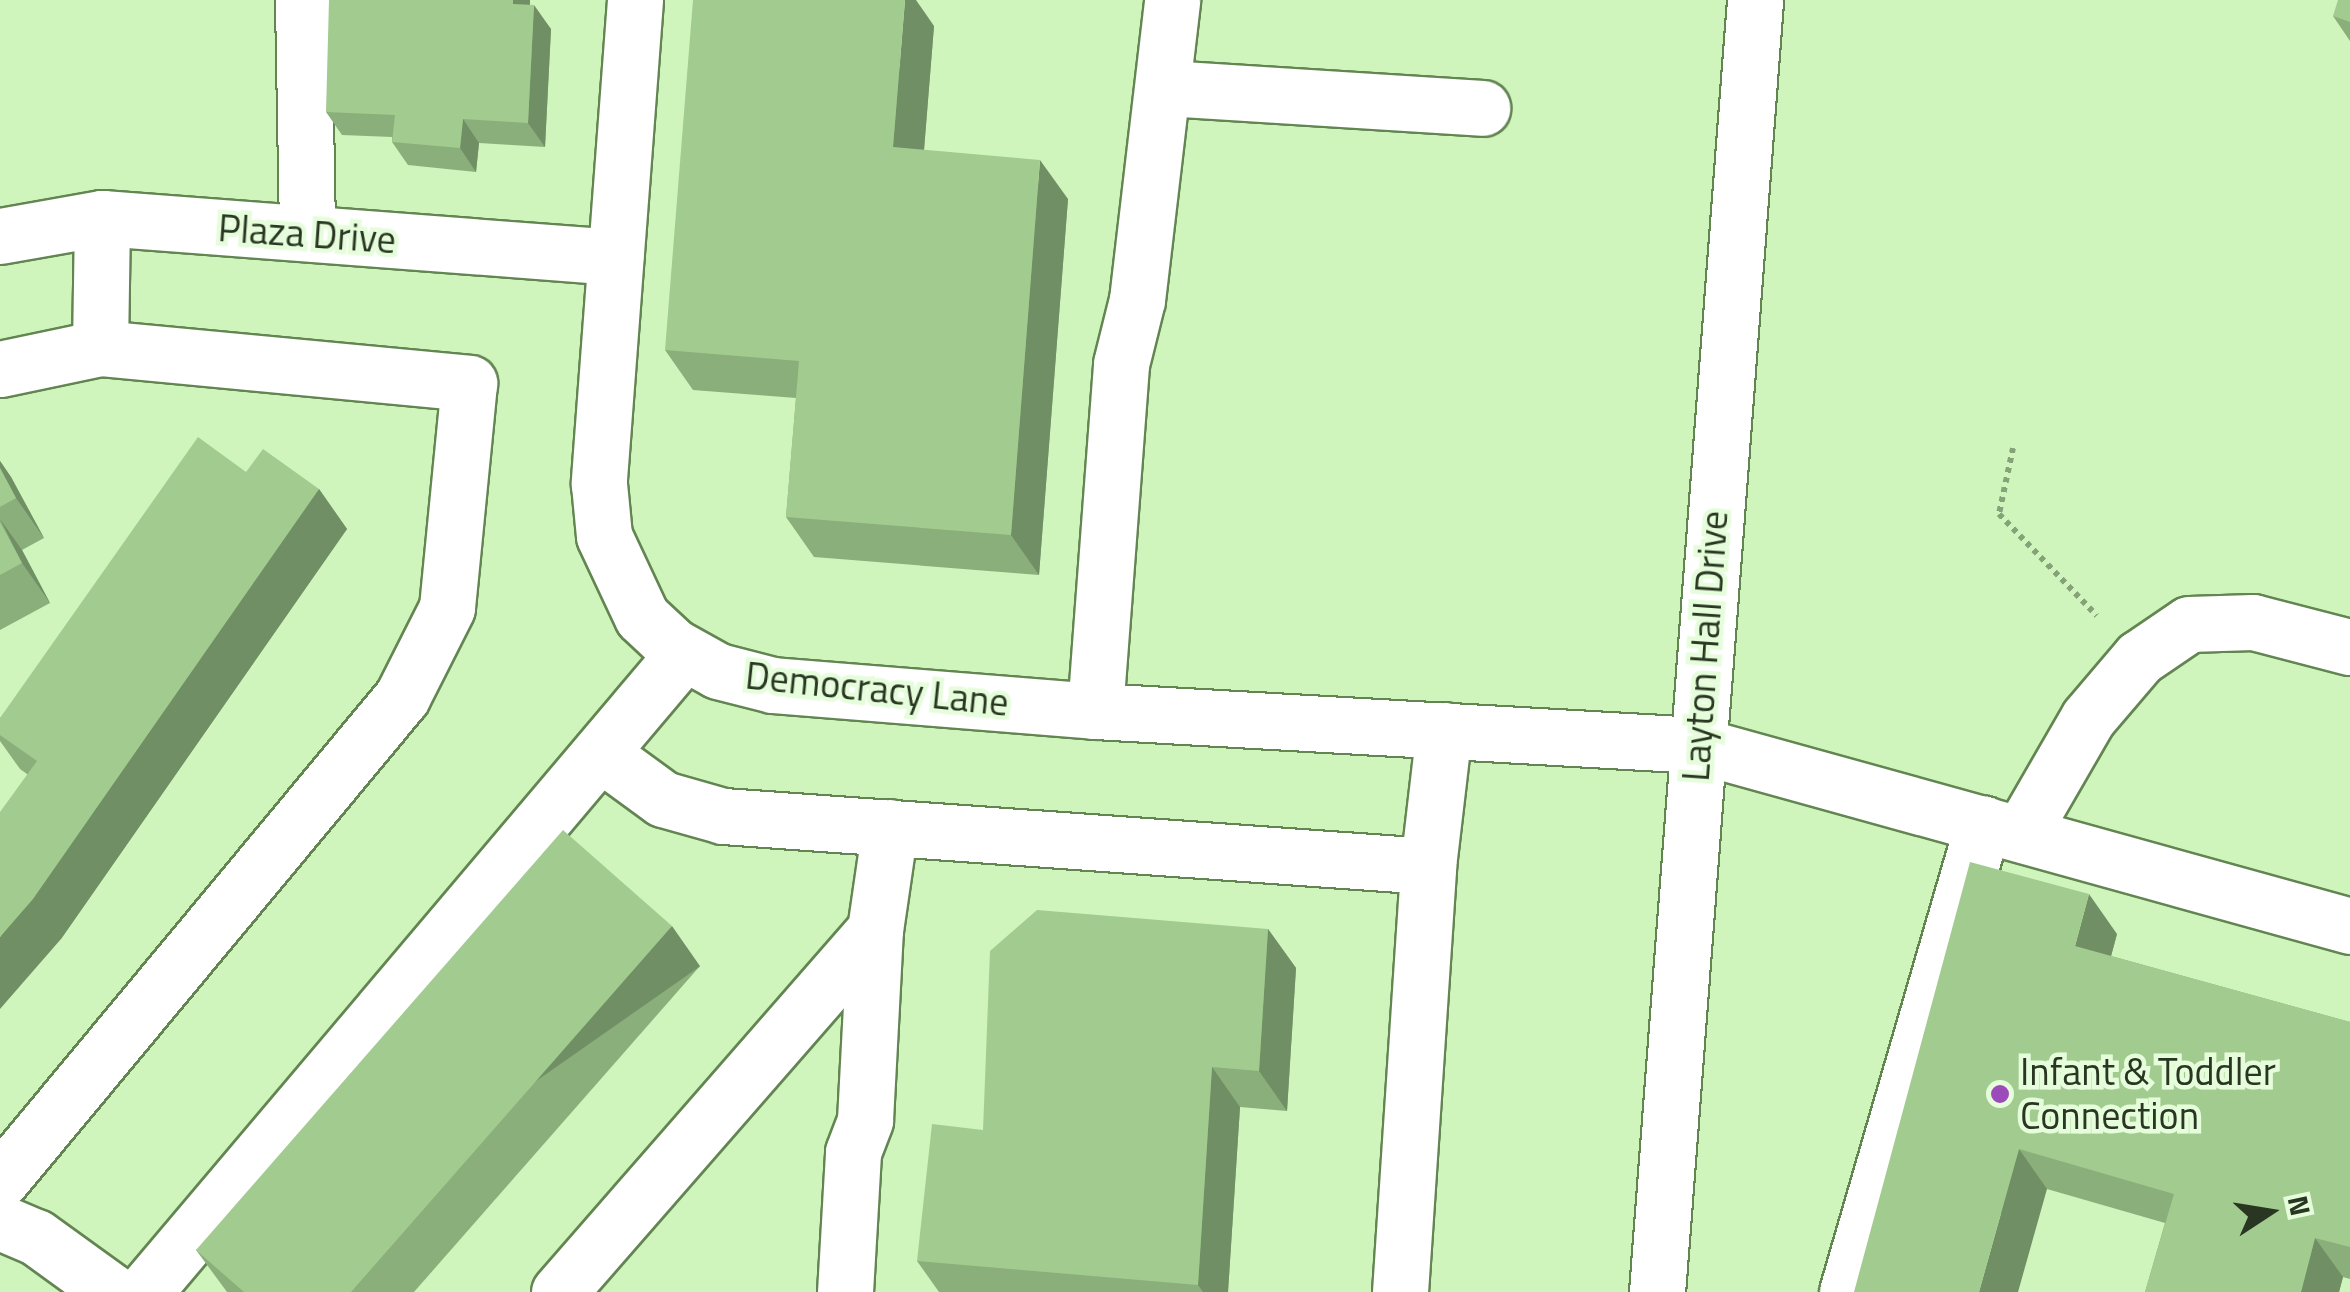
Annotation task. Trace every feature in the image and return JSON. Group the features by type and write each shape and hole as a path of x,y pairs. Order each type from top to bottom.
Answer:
{"street":[{"path":"302,0 306,234"},
{"name":"Democracy Lane","path":"636,0 599,484 604,536 642,617 684,653 718,671 773,685 1095,711 1697,745 2350,926"},
{"path":"1095,711 1121,364 1137,300 1166,88 1172,0"},
{"name":"Layton Hall Drive","path":"1656,1292 1755,0"},
{"path":"1166,88 1482,108"},
{"path":"100,348 102,218"},
{"name":"Plaza Drive","path":"0,236 102,218 616,257"},
{"path":"0,369 100,348 469,383 447,608 402,698 0,1181"},
{"path":"1848,1292 2002,828 2139,658 2189,624 2253,622 2350,647"},
{"path":"144,1292 684,653"},
{"path":"1400,1292 1428,866 1444,730"},
{"path":"600,752 663,798 723,816 1428,866"},
{"path":"845,1292 853,1152 865,1120 875,930 890,828"},
{"path":"558,1292 875,930"},
{"path":"0,1222 36,1237 112,1292"}],"path":[{"path":"2013,448 1999,514 2101,620"}],"building":[{"path":"329,0 513,0 513,4 534,5 528,123 463,119 460,148 392,142 395,115 326,112"},
{"path":"693,0 905,0 893,147 1040,160 1011,535 786,517 799,361 665,350"},
{"path":"2338,0 2350,0 2350,22 2333,16"},
{"path":"198,437 246,472 263,449 319,489 33,899 0,937 0,812 37,761 0,735 0,718"},
{"path":"0,468 16,498 0,507"},
{"path":"0,522 22,563 0,575"},
{"path":"563,830 672,926 351,1292 244,1292 196,1250"},
{"path":"1970,862 2089,894 2075,946 2350,1022 2350,1247 2315,1238 2301,1292 2145,1292 2174,1194 2019,1149 1979,1292 1854,1292"},
{"path":"1037,910 1268,929 1259,1071 1212,1067 1198,1285 917,1261 932,1124 983,1130 990,951"}],"place":[{"name":"Infant & Toddler Connection","path":"2000,1094"}]}
